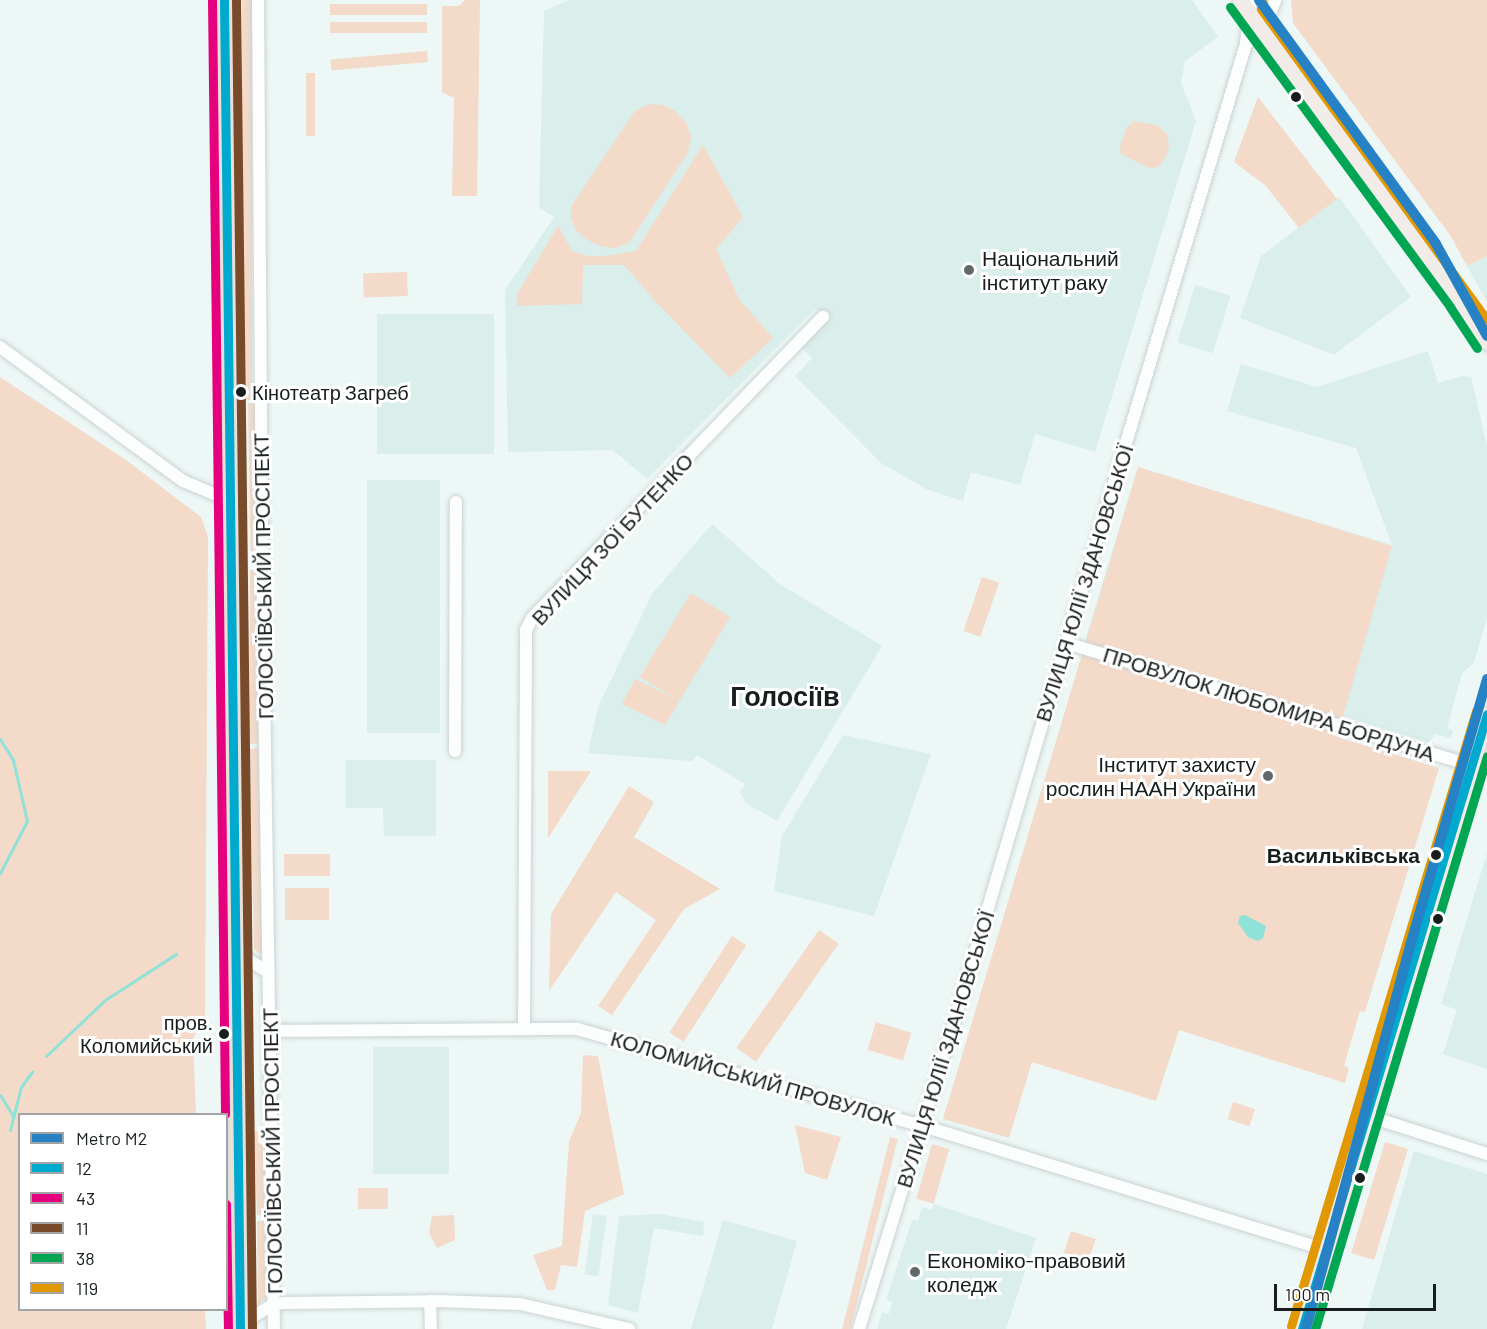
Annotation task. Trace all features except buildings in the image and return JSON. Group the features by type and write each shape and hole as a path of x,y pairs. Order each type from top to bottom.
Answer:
{"highway":[{"name":"ГОЛОСІЇВСЬКИЙ ПРОСПЕКТ","path":"224,0 240,1327"}],"main road":[{"path":"1247,4 1263,32 1460,300 1487,342"},
{"path":"1302,1329 1368,1116 1487,714"}],"street":[{"name":"ГОЛОСІЇВСЬКИЙ ПРОСПЕКТ","path":"258,0 274,1329"},
{"path":"1246,44 1263,32 1275,0"},
{"name":"ВУЛИЦЯ ЮЛІЇ ЗДАНОВСЬКОЇ","path":"859,1329 923,1126 1246,44 1247,4"},
{"name":"ВУЛИЦЯ ЗОЇ БУТЕНКО","path":"524,1028 526,630 532,618 824,317"},
{"path":"0,347 183,482 231,501"},
{"path":"455,751 456,502"},
{"name":"ПРОВУЛОК ЛЮБОМИРА БОРДУНА","path":"1066,643 1472,765"},
{"path":"236,952 268,972"},
{"name":"КОЛОМИЙСЬКИЙ ПРОВУЛОК","path":"271,1031 577,1029 923,1126 1325,1250"},
{"path":"1368,1116 1487,1154"},
{"path":"240,1327 274,1305 430,1301 520,1304 629,1329"},
{"path":"430,1301 431,1329"}],"shaded area":[{"path":"242,0 252,0 252,400 242,400"},
{"path":"465,0 480,0 477,196 452,196 454,98 442,92 442,6 459,6"},
{"name":"Національний інститут раку","path":"569,0 1192,0 1218,37 1185,61 1181,83 1196,121 1095,452 1035,434 1020,485 971,472 963,501 926,489 881,463 795,376 812,358 801,347 823,317 815,309 647,479 613,450 508,452 505,290 554,217 539,207 544,11"},
{"path":"1291,0 1487,0 1487,256 1467,266 1450,235 1293,23"},
{"path":"330,4 427,4 427,15 330,15"},
{"path":"330,22 427,22 427,33 330,33"},
{"path":"427,51 428,62 331,70 330,59"},
{"path":"306,73 315,73 315,136 306,136"},
{"path":"1258,97 1337,199 1299,228 1265,185 1234,162"},
{"path":"649,104 663,105 675,111 686,122 691,137 688,152 629,243 614,248 600,246 586,239 576,230 571,219 572,205 635,111"},
{"path":"1134,121 1157,125 1167,134 1169,147 1165,159 1158,167 1149,168 1121,154 1120,146 1127,127"},
{"path":"703,145 743,217 716,249 739,299 773,338 730,378 656,302 624,265 583,265 582,304 517,306 517,294 558,226 572,251 588,256 606,256 636,251"},
{"path":"1339,197 1411,297 1334,355 1240,318 1261,256"},
{"path":"1487,256 1487,302 1467,266"},
{"path":"407,272 408,296 364,298 363,274"},
{"path":"1195,285 1230,296 1213,353 1177,342"},
{"path":"377,314 494,314 494,454 377,454"},
{"path":"1428,351 1438,383 1462,376 1471,377 1487,446 1487,617 1474,663 1462,673 1447,728 1453,731 1451,738 1434,734 1431,743 1086,637 1138,467 1392,545 1356,448 1227,411 1241,364 1317,387"},
{"path":"0,377 126,460 201,517 208,537 205,1017 193,1039 196,1113 18,1113 18,1311 205,1311 206,1329 0,1329"},
{"path":"248,403 257,403 260,565 251,565"},
{"path":"1138,467 1392,546 1337,737 1439,768 1365,1012 1360,1011 1344,1066 1349,1068 1345,1083 1179,1030 1156,1101 1032,1062 1009,1138 943,1119"},
{"path":"367,480 440,480 440,733 367,733"},
{"path":"712,524 780,584 882,646 777,821 746,803 740,792 745,784 697,755 692,761 588,753 598,707 652,594"},
{"path":"250,570 258,570 261,743 249,744"},
{"path":"982,577 999,583 980,637 963,631"},
{"path":"691,593 730,617 665,725 622,704 635,679 676,699 640,677"},
{"path":"843,735 931,754 874,916 774,891 782,836"},
{"path":"261,748 263,956 254,949 249,749"},
{"path":"346,760 436,760 436,836 384,836 383,808 346,808"},
{"path":"548,771 591,771 548,838"},
{"path":"629,786 654,802 634,837 720,889 684,909 612,1015 598,1006 656,920 616,892 549,991 551,914"},
{"path":"1487,853 1487,1069 1443,1054 1457,1010 1441,1004"},
{"path":"284,854 330,854 330,876 284,876"},
{"path":"285,888 329,888 329,920 285,920"},
{"path":"819,930 839,944 756,1062 736,1048"},
{"path":"732,936 746,945 684,1042 669,1032"},
{"path":"876,1022 911,1033 903,1061 868,1050"},
{"path":"373,1047 449,1047 449,1174 373,1174"},
{"path":"583,1055 598,1056 624,1194 585,1211 577,1267 561,1265 555,1290 547,1290 533,1255 562,1246 569,1141 581,1113"},
{"path":"1233,1102 1255,1109 1249,1126 1227,1119"},
{"path":"795,1125 841,1137 827,1180 805,1173"},
{"path":"254,1131 267,1131 268,1215 257,1215"},
{"path":"890,1137 898,1139 850,1329 842,1329"},
{"path":"1385,1142 1408,1149 1374,1260 1351,1253"},
{"path":"932,1144 949,1149 934,1204 916,1199"},
{"path":"1414,1151 1487,1174 1487,1329 1362,1329"},
{"path":"358,1188 388,1188 388,1209 358,1209"},
{"path":"934,1204 1036,1238 1006,1329 877,1329 882,1312 889,1314 892,1302 886,1300 912,1220 918,1221 922,1207 932,1210"},
{"path":"593,1214 607,1216 598,1276 585,1274"},
{"path":"660,1214 704,1222 703,1236 654,1228 638,1313 608,1305 619,1216"},
{"path":"454,1215 455,1240 437,1248 429,1233 432,1216"},
{"path":"723,1220 797,1241 772,1329 691,1329"},
{"path":"257,1221 267,1221 270,1293 258,1305"},
{"path":"1071,1231 1096,1239 1089,1261 1064,1253"}],"water":[{"path":"1245,915 1266,926 1263,938 1258,941 1248,937 1238,923 1240,916"}],"waterway":[{"path":"0,739 13,760 27,821 0,873"},
{"path":"46,1056 105,1000 176,954"},
{"path":"10,1130 21,1087 32,1072"},
{"path":"0,1095 13,1116"}],"metro line":[{"name":"M2","path":"1259,0 1436,244 1487,336"},
{"name":"M2","path":"1306,1329 1410,946 1487,679"}],"transit line":[{"name":"43","path":"212,0 225,1113"},
{"name":"12","path":"224,0 240,1329"},
{"name":"11","path":"236,0 252,1329"},
{"name":"119","path":"1263,3 1261,9 1487,320"},
{"name":"38","path":"1230,7 1450,307 1477,348"},
{"name":"119","path":"1291,1326 1476,711"},
{"name":"12","path":"1302,1329 1487,714"},
{"name":"38","path":"1315,1329 1487,756"},
{"name":"43","path":"228,1311 228,1329"}],"place":[{"name":"Національний інститут раку","path":"969,270"},
{"name":"Кінотеатр Загреб","path":"241,392"},
{"name":"Інститут захисту рослин НААН України","path":"1268,776"},
{"name":"Васильківська","path":"1436,855"},
{"name":"пров. Коломийський","path":"224,1034"},
{"name":"Економіко-правовий коледж","path":"915,1272"}],"district":[{"name":"Голосіїв","path":"785,696"}]}
